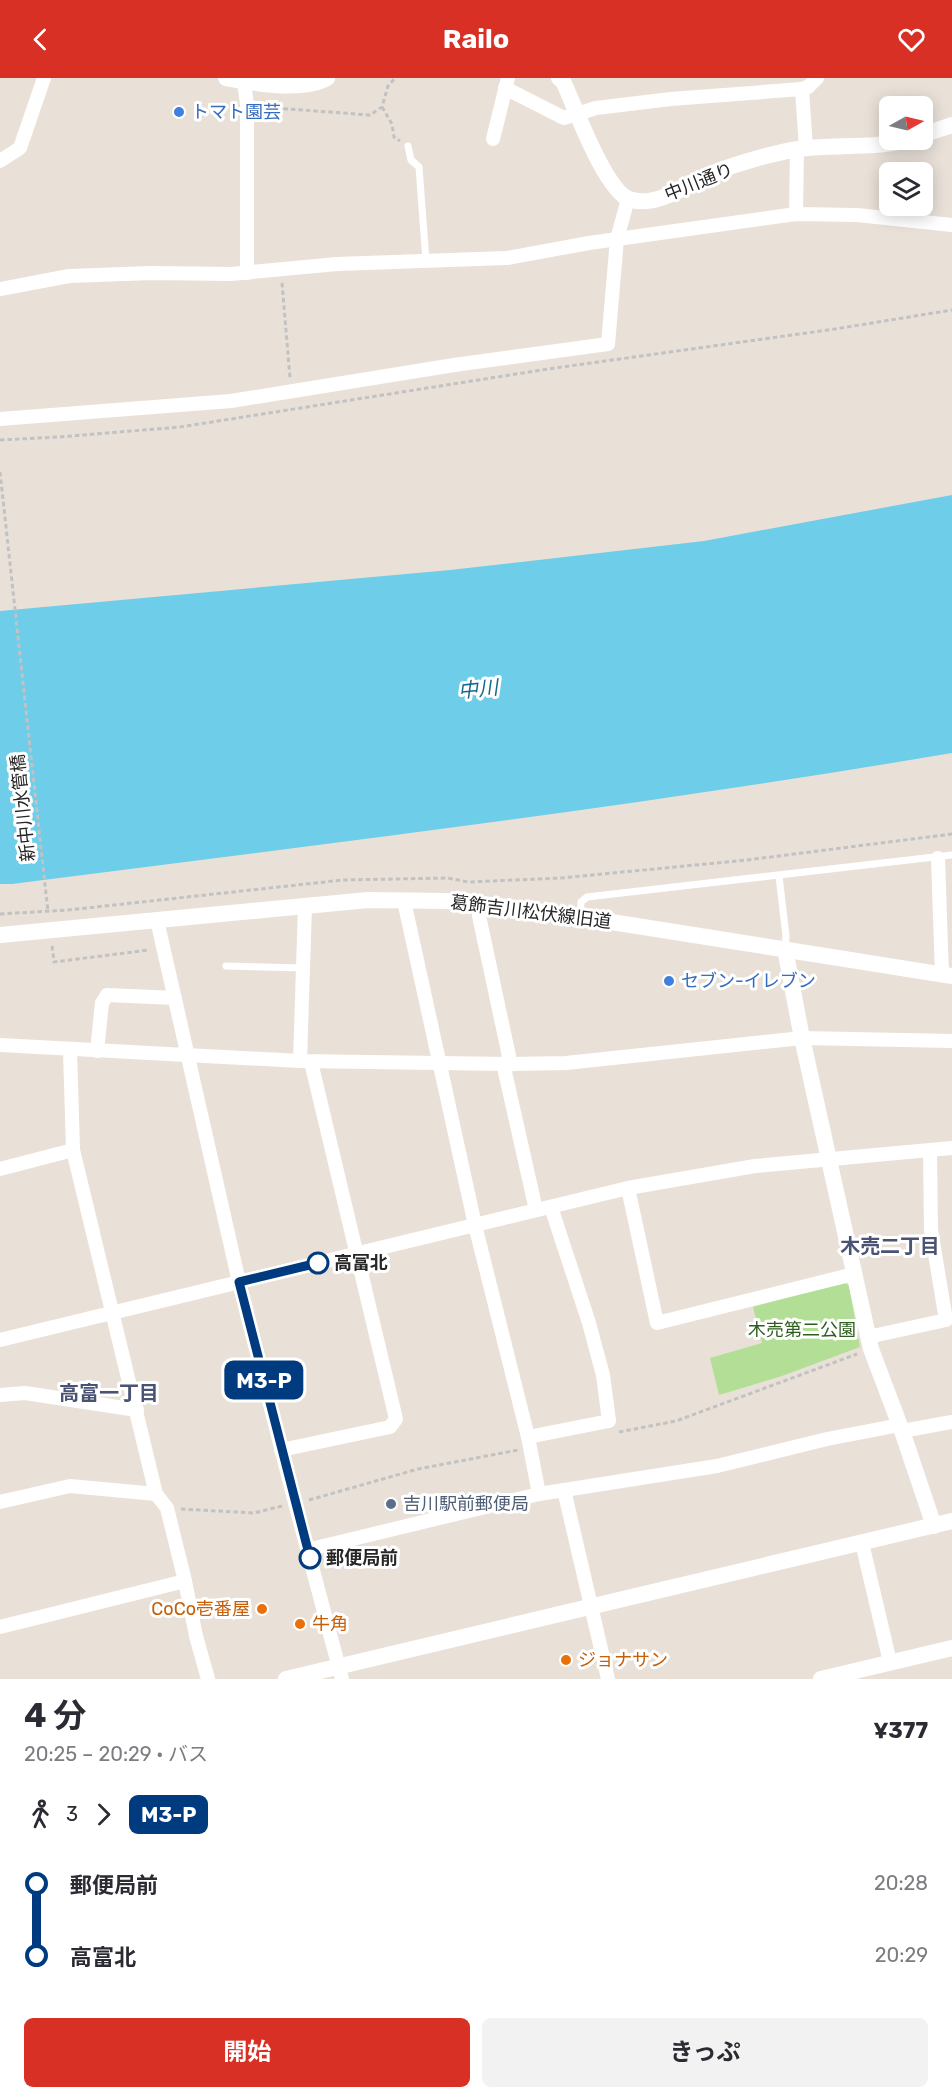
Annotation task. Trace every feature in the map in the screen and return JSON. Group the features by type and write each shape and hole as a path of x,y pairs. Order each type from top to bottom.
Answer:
{"street":[{"path":"0,160 20,148 44,78"},
{"path":"226,78 302,85 315,84 327,78"},
{"path":"493,139 506,83 564,118 596,108 671,99 802,89 817,78"},
{"path":"0,419 231,401 608,344 617,239 628,199 609,182 562,79"},
{"path":"244,81 247,105 247,273"},
{"path":"796,214 801,149 802,89"},
{"path":"933,131 952,125"},
{"name":"中川通り","path":"628,199 643,201 671,195 724,168 801,149 879,144"},
{"path":"0,289 69,276 247,273 337,264 507,258 617,239 796,214 857,215 952,225"},
{"path":"945,856 947,975"},
{"name":"葛飾吉川松伏線旧道","path":"0,935 368,900 447,901 580,917 947,975"},
{"path":"404,902 475,1225 539,1494"},
{"path":"479,904 479,916 509,1056 505,1072 536,1210"},
{"path":"281,1450 390,1427 396,1419 357,1253 305,1062 302,968 305,906"},
{"path":"157,920 239,1282 307,1550 341,1673"},
{"path":"785,949 802,1038 870,1343 934,1526"},
{"path":"97,1051 102,1003 108,995 175,998"},
{"path":"0,1045 305,1062 440,1065 566,1063 802,1038 952,1041"},
{"path":"70,1050 73,1150 156,1494 167,1508 208,1679"},
{"path":"0,1340 628,1188 755,1166 952,1148"},
{"path":"0,1169 73,1150"},
{"path":"870,1343 946,1320 931,1230 930,1150"},
{"path":"628,1188 657,1323 854,1274"},
{"path":"528,1442 609,1421 603,1375 551,1207"},
{"path":"0,1395 25,1393 137,1410"},
{"path":"307,1550 539,1494 717,1466 827,1439 952,1422"},
{"path":"0,1502 70,1486 156,1494"},
{"path":"564,1490 608,1679"},
{"path":"286,1679 341,1673 591,1608 952,1521"},
{"path":"861,1543 890,1662"},
{"path":"0,1627 185,1581"},
{"path":"821,1679 847,1676 890,1662 952,1648"}],"lane":[{"path":"408,146 411,160 419,167 426,261"},
{"path":"580,917 581,902 586,897 945,856"},
{"path":"779,876 786,936 785,949"},
{"path":"226,966 302,968"}],"path":[{"path":"247,105 370,115 382,107 388,86 395,78"},
{"path":"382,107 392,124 394,137 408,146"},
{"path":"281,269 291,392"},
{"path":"0,440 180,427 548,369 835,329 952,309"},
{"name":"新中川水管橋","path":"0,472 48,916"},
{"path":"0,914 80,909 343,880 448,878 468,882 561,878 736,861 952,834"},
{"path":"51,939 54,962 136,952"},
{"path":"608,1433 676,1421 870,1343"},
{"path":"167,1508 254,1513 528,1442"}],"green space":[{"name":"木売第二公園","path":"843,1281 849,1286 860,1347 782,1376 719,1395 710,1358 762,1343 753,1307"}],"water":[{"name":"中川","path":"952,495 952,753 718,790 483,823 0,884 0,611 450,570 704,541"}],"bus line":[{"name":"M3-P","path":"310,1558 239,1282 318,1263"}],"place":[{"name":"トマト園芸","path":"179,112"},
{"name":"セブン-イレブン","path":"669,981"},
{"name":"高富北","path":"318,1263"},
{"name":"吉川駅前郵便局","path":"391,1504"},
{"name":"郵便局前","path":"310,1558"},
{"name":"CoCo壱番屋","path":"262,1609"},
{"name":"牛角","path":"300,1624"},
{"name":"ジョナサン","path":"566,1660"}],"district":[{"name":"木売二丁目","path":"890,1246"},
{"name":"高富一丁目","path":"109,1393"}]}
